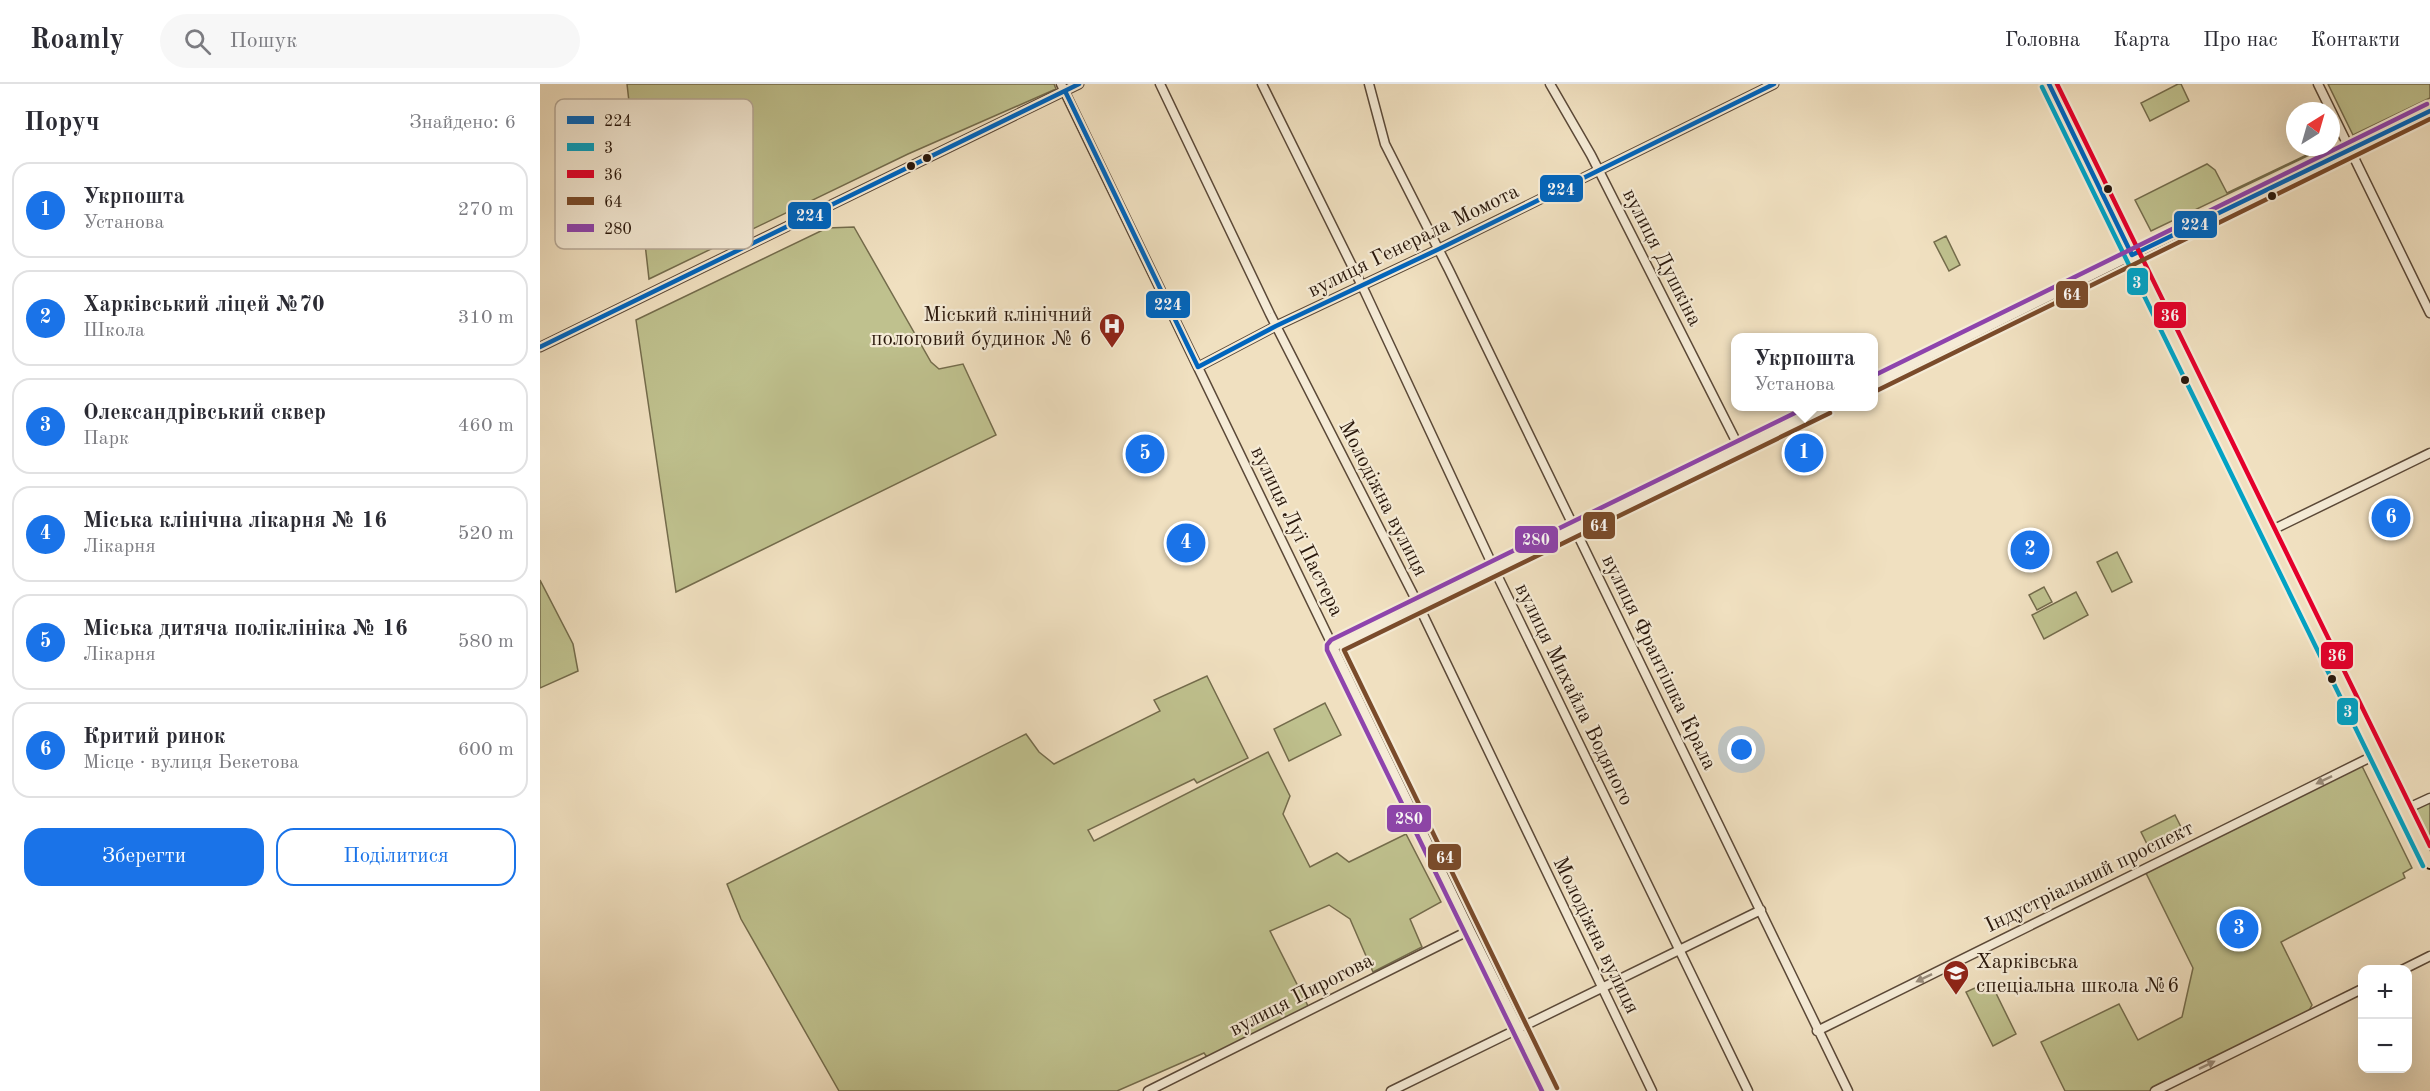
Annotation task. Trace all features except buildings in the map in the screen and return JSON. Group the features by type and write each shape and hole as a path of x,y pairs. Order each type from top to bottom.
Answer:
{"main road":[{"path":"2049,84 2430,862"}],"street":[{"path":"753,241 1063,87 1079,84"},
{"name":"Молодіжна вулиця","path":"1160,84 1276,326 1419,605 1652,1091"},
{"name":"вулиця Михайла Водяного","path":"1262,84 1362,285 1495,569 1748,1091"},
{"name":"вулиця Франтішка Крала","path":"1369,84 1385,144 1576,529 1848,1091"},
{"name":"вулиця Душкіна","path":"1550,84 1599,170 1740,449"},
{"name":"вулиця Генерала Момота","path":"1198,367 1276,326 1774,84"},
{"path":"2318,84 2430,313"},
{"name":"вулиця Луї Пастера","path":"1063,87 1550,1091"},
{"path":"1878,382 2430,111"},
{"path":"540,347 737,249"},
{"path":"1334,647 1817,411"},
{"path":"2268,532 2430,453"},
{"name":"Індустріальний проспект","path":"1817,1031 2377,754"},
{"path":"2404,810 2430,798"},
{"path":"1391,1091 1761,910"},
{"name":"вулиця Пирогова","path":"1148,1091 1470,930"},
{"path":"2411,965 2430,956"},
{"path":"2155,1091 2358,991"}],"green space":[{"path":"627,84 1054,84 1056,89 908,154 753,229 753,99 629,99"},
{"path":"2181,84 2189,101 2150,121 2141,103"},
{"path":"2328,84 2430,84 2430,98 2353,135 2340,108 2340,102 2337,102"},
{"path":"2307,156 2151,231 2135,200 2207,164 2215,170 2227,193"},
{"path":"854,227 931,362 939,369 963,364 996,435 676,592 636,320 827,228"},
{"path":"1946,236 1960,265 1949,271 1934,242"},
{"path":"646,249 711,249 649,279"},
{"path":"2117,552 2132,582 2112,592 2097,562"},
{"path":"540,580 573,644 578,671 540,688"},
{"path":"2044,587 2052,602 2037,610 2029,595"},
{"path":"2076,592 2088,615 2044,639 2032,615"},
{"path":"1207,676 1248,758 1197,783 1194,779 1088,830 1094,841 1268,752 1290,796 1283,814 1310,867 1337,853 1349,862 1406,834 1441,902 1410,919 1422,947 1373,972 1350,919 1329,905 1270,931 1309,1008 1207,1057 1204,1053 1117,1091 839,1091 741,919 727,884 1026,734 1039,752 1054,764 1160,711 1154,700"},
{"path":"1325,703 1341,735 1289,761 1274,729"},
{"path":"2360,762 2412,868 2403,873 2405,878 2281,942 2312,1005 2307,1014 2151,1091 2065,1091 2041,1042 2119,1004 2138,1040 2182,1017 2193,968 2144,869"},
{"path":"2430,798 2430,842 2413,806"},
{"path":"2175,815 2185,835 2151,852 2141,832"},
{"path":"1990,981 2016,1034 1993,1046 1966,992"}],"transit line":[{"name":"224","path":"753,243 1079,84"},
{"name":"224","path":"1065,91 1198,367 1276,326 1439,249 1774,84"},
{"name":"224","path":"2049,84 2132,255 2430,111"},
{"name":"36","path":"2057,84 2430,846"},
{"name":"3","path":"2042,87 2423,866"},
{"name":"280","path":"1878,374 2427,104"},
{"name":"64","path":"1878,390 2430,119"},
{"name":"224","path":"540,347 741,249"},
{"name":"280","path":"1542,1091 1327,650 1327,645 1331,640 1799,411"},
{"name":"64","path":"1557,1088 1344,650 1830,413"}],"place":[{"name":"Міський клінічний пологовий будинок № 6","path":"1112,349"},
{"name":"Укрпошта","path":"1804,453"},
{"name":"Міська дитяча поліклініка № 16","path":"1145,454"},
{"name":"Критий ринок","path":"2391,518"},
{"name":"Міська клінічна лікарня № 16","path":"1186,543"},
{"name":"Харківський ліцей №70","path":"2030,550"},
{"name":"Олександрівський сквер","path":"2239,929"},
{"name":"Харківська спеціальна школа №6","path":"1956,996"}]}
